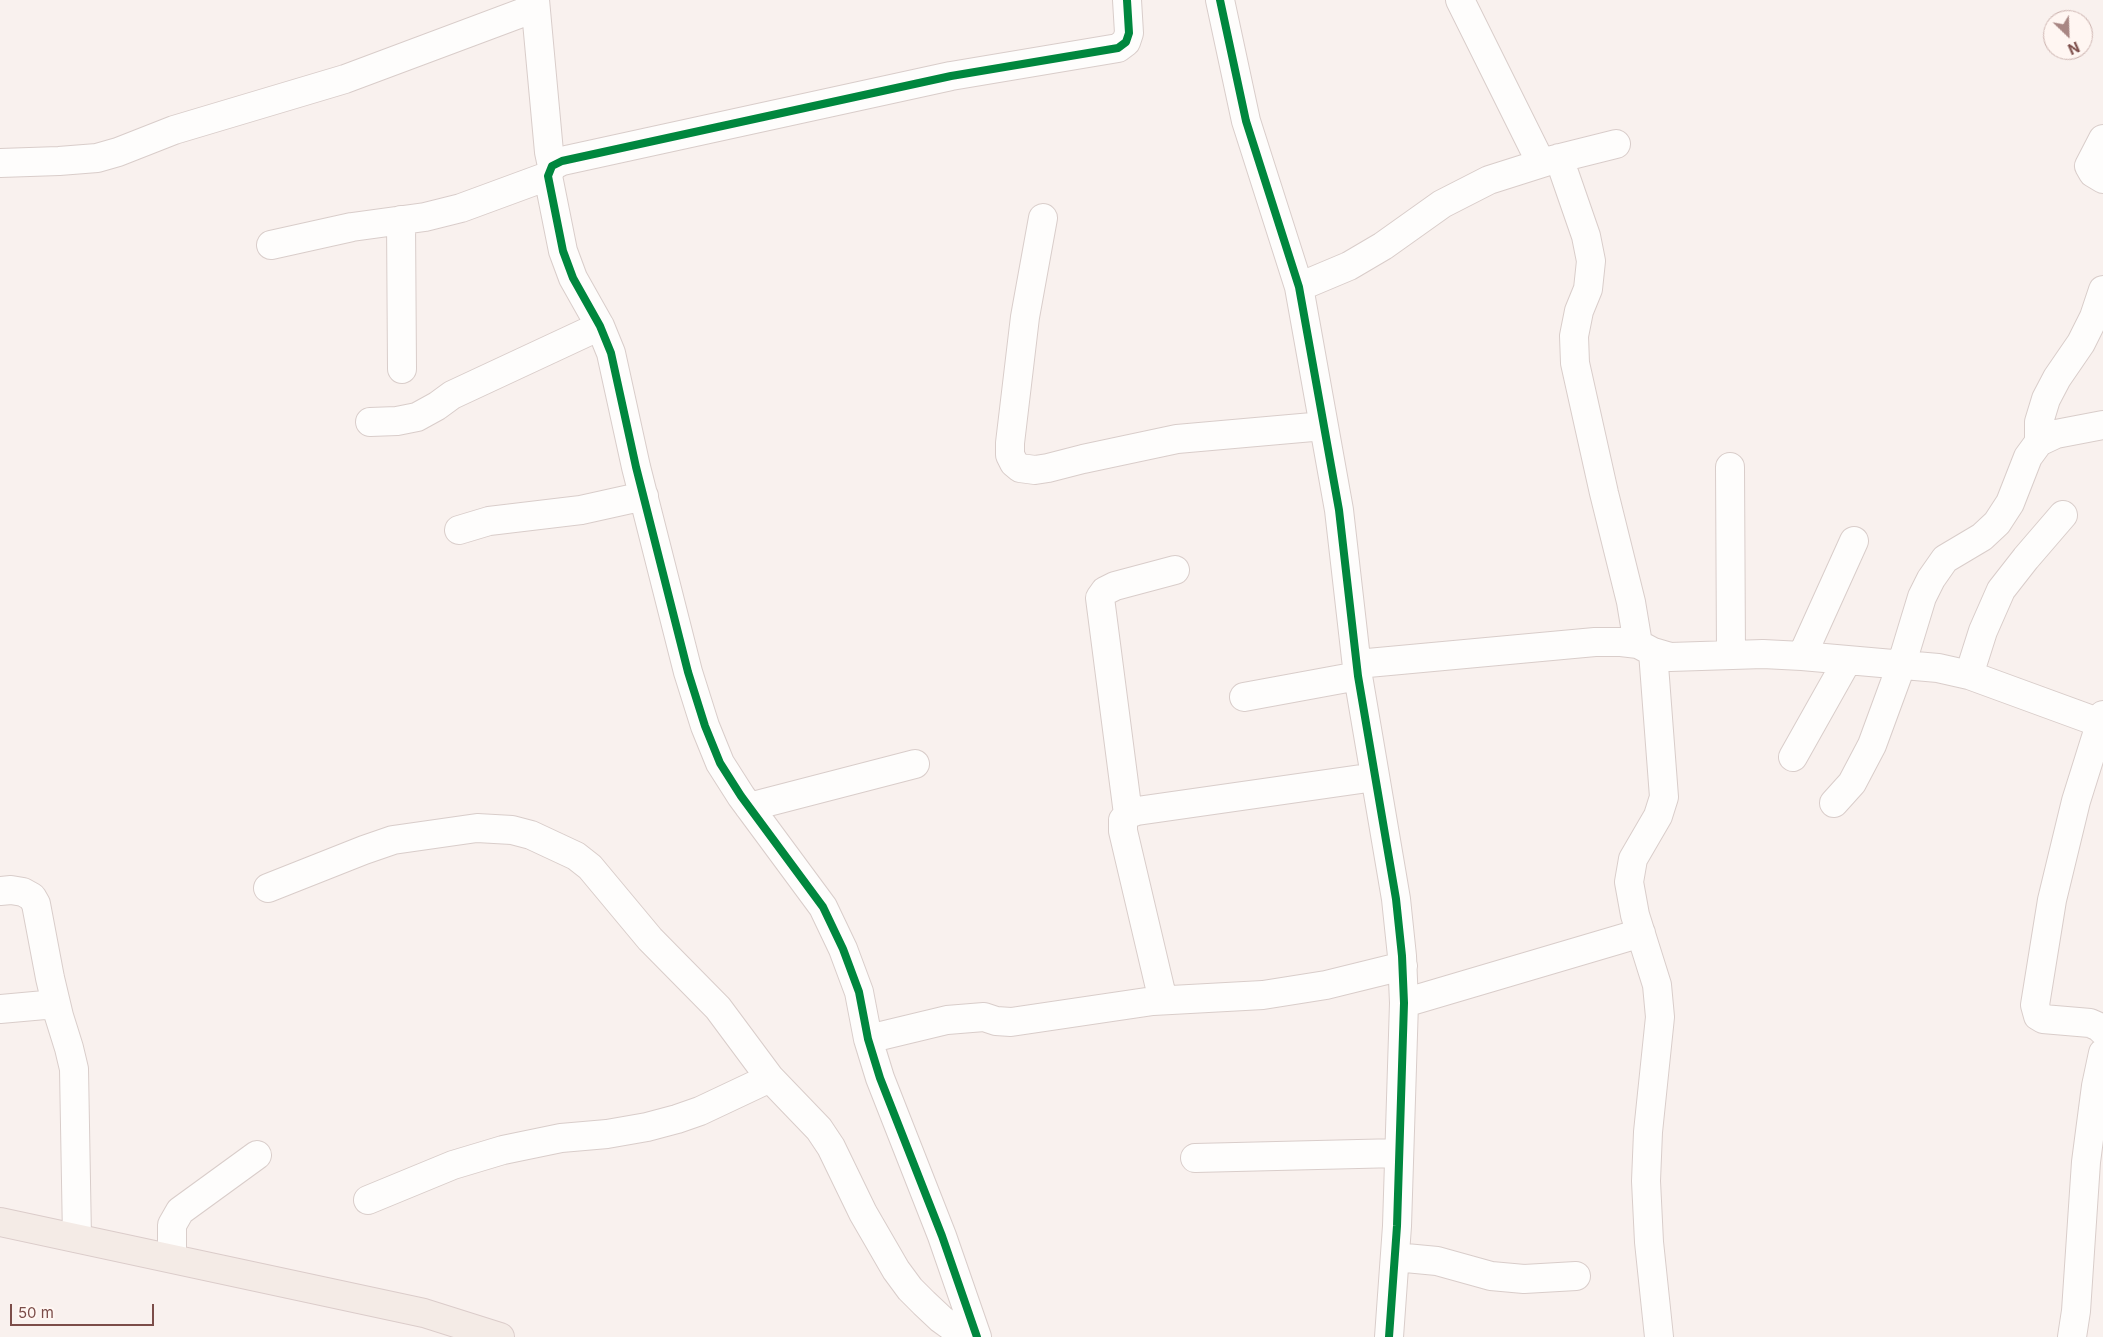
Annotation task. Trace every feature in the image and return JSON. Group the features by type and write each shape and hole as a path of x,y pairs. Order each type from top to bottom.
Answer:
{"main road":[{"path":"0,1222 424,1313 500,1337"}],"street":[{"path":"270,245 352,227 461,208 550,171 562,162 951,76 1118,48 1126,42 1129,33 1127,0"},
{"path":"1221,0 1246,121 1298,287 1339,510 1358,670 1396,899 1403,966 1404,1003 1399,1153 1389,1337"},
{"path":"1460,0 1550,161 1586,236 1591,261 1588,289 1579,311 1574,336 1575,363 1604,493 1631,602 1645,648 1664,797 1658,816 1633,859 1629,882 1635,915 1657,985 1660,1017 1648,1132 1646,1181 1654,1337"},
{"path":"0,163 97,158 118,152 174,130 345,79 535,4 550,171 564,251 573,278 600,326 611,353 688,672 705,726 720,763 749,807 822,907 843,949 859,992 868,1039 880,1078 942,1236 977,1337"},
{"path":"2103,139 2089,166 2093,173 2103,179"},
{"path":"1298,287 1349,266 1383,246 1442,204 1489,180 1550,161 1616,144"},
{"path":"1043,218 1025,317 1010,443 1010,455 1014,463 1020,468 1035,470 1048,468 1178,439 1324,426"},
{"path":"400,220 402,369"},
{"path":"2039,442 2039,422 2046,398 2094,317 2103,290"},
{"path":"370,422 397,421 417,417 452,395 600,326"},
{"path":"1834,803 1852,783 1872,745 1901,666 1922,597 1931,579 1945,559 1982,537 1997,524 2010,503 2028,457 2039,442 2056,434 2103,425"},
{"path":"1730,467 1731,655"},
{"path":"459,530 489,521 581,510 644,496"},
{"path":"1969,675 1983,631 2002,590 2026,558 2063,515"},
{"path":"1802,656 1854,541"},
{"path":"1128,814 1100,598 1105,591 1115,586 1175,570"},
{"path":"1244,698 1358,670 1595,642 1620,642 1645,648 1670,658 1763,654 1938,668 1969,675 2102,721 2076,801 2052,900 2035,1005 2038,1016 2043,1019 2090,1023 2102,1028"},
{"path":"1793,757 1847,660"},
{"path":"749,807 915,764"},
{"path":"1153,1001 1159,996 1160,988 1123,831 1123,820 1128,814 1137,811 1375,777"},
{"path":"268,888 393,840 477,828 512,830 531,835 576,856 590,867 650,939 718,1008 770,1078 819,1130 831,1147 863,1213 896,1270 910,1289 941,1319 966,1337"},
{"path":"0,891 23,892 32,897 36,904 56,1004 74,1069 77,1238"},
{"path":"1404,1003 1641,933"},
{"path":"868,1039 947,1020 984,1018 1011,1022 1153,1001 1263,995 1326,984 1403,966"},
{"path":"0,1009 56,1004"},
{"path":"2072,1337 2076,1311 2086,1162 2096,1086 2103,1054"},
{"path":"368,1200 453,1165 503,1150 561,1138 607,1134 647,1127 677,1119 700,1112 770,1078"},
{"path":"1195,1158 1399,1153"},
{"path":"172,1258 172,1226 180,1210 257,1155"},
{"path":"1394,1257 1437,1261 1491,1276 1524,1279 1576,1276"}],"cycle path":[{"path":"977,1337 942,1236 880,1078 868,1039 859,992 843,949 823,907 741,796 720,763 705,726 688,672 636,467 611,353 600,326 573,278 563,251 548,176 552,166 562,161 951,76 1118,48 1126,42 1129,33 1127,0"},
{"path":"1220,0 1246,121 1299,287 1339,510 1358,676 1396,899 1402,956 1404,1003 1397,1226 1389,1337"}]}
